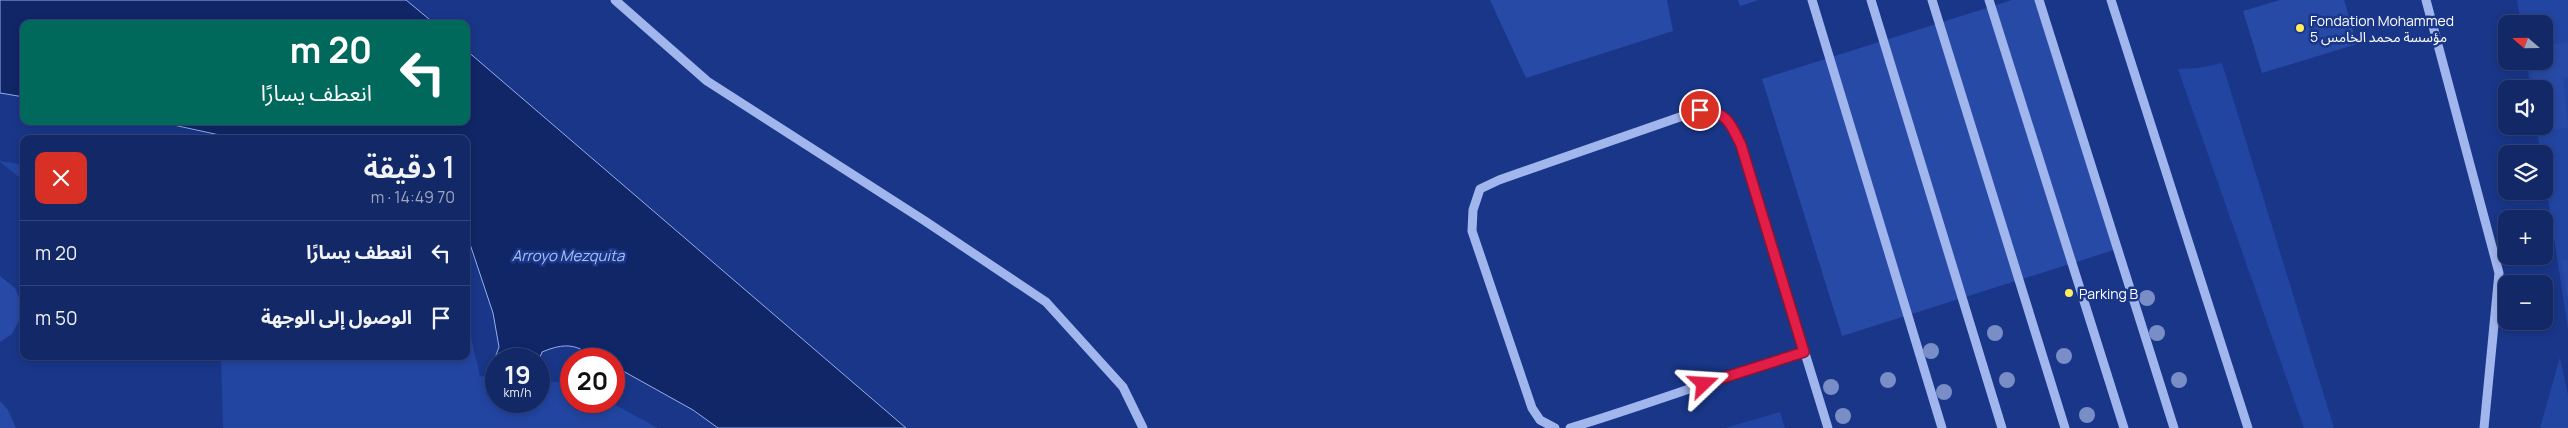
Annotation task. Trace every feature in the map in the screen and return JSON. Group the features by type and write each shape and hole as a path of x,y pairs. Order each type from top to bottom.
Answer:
{"lane":[{"path":"615,0 706,82 925,221 1046,302 1123,387 1144,428"},
{"path":"1812,0 1942,428"},
{"path":"1871,0 2002,428"},
{"path":"1932,0 2065,428"},
{"path":"1989,0 2124,428"},
{"path":"2039,0 2174,428"},
{"path":"2111,0 2248,428"},
{"path":"2426,0 2499,272 2484,428"},
{"path":"1555,428 1540,420 1532,408 1472,231 1473,210 1480,189 1499,180 1700,110 1716,112 1730,122 1741,145 1828,428"},
{"path":"1570,428 1642,406 1736,372 1804,352"}],"shaded area":[{"path":"2517,0 2568,0 2568,329 2553,232 2553,210 2550,210 2548,200 2553,200 2553,145 2539,145 2538,135 2553,135 2553,80 2529,80 2528,70 2553,70 2553,15 2520,15"},
{"path":"2222,63 2334,428 2304,428 2178,69 2199,68"},
{"path":"0,162 20,164 20,178"},
{"path":"470,333 480,376 485,377 485,413 550,413 550,382 560,382 560,413 625,413 625,410 658,428 223,428 221,360 470,360"},
{"path":"2560,357 2568,395 2568,428 2540,428"},
{"path":"1780,412 1785,428 1725,428"}],"water":[{"path":"0,0 406,0 430,20 20,20 20,96 0,93"},
{"name":"Arroyo Mezquita","path":"470,53 906,428 718,428 693,410 625,372 625,348 578,348 565,346 550,349 499,348 493,313 470,244 470,135 220,135 173,125 470,125"}],"building":[{"path":"1490,0 1667,0 1673,31 1526,78"},
{"path":"1738,0 1758,0 1740,6"},
{"path":"2012,0 2039,0 2117,249 1842,336 1762,79"},
{"name":"Fondation Mohammed 5 مؤسسة محمد الخامس","path":"2280,0 2344,0 2357,44 2262,73 2243,11"},
{"path":"2568,42 2568,77 2563,78 2568,128 2553,130 2553,80 2533,80 2532,70 2553,70 2553,44"},
{"path":"2561,260 2568,260 2568,298 2567,298"},
{"path":"0,276 15,288 20,300 20,319 12,334 0,342"},
{"path":"0,401 8,410 16,428 0,428"}],"place":[{"name":"Fondation Mohammed 5 مؤسسة محمد الخامس","path":"2300,28"},
{"name":"Parking B","path":"2069,293"}],"route":[{"path":"1700,110 1716,112 1730,122 1741,145 1804,352 1736,372 1704,384"}]}
